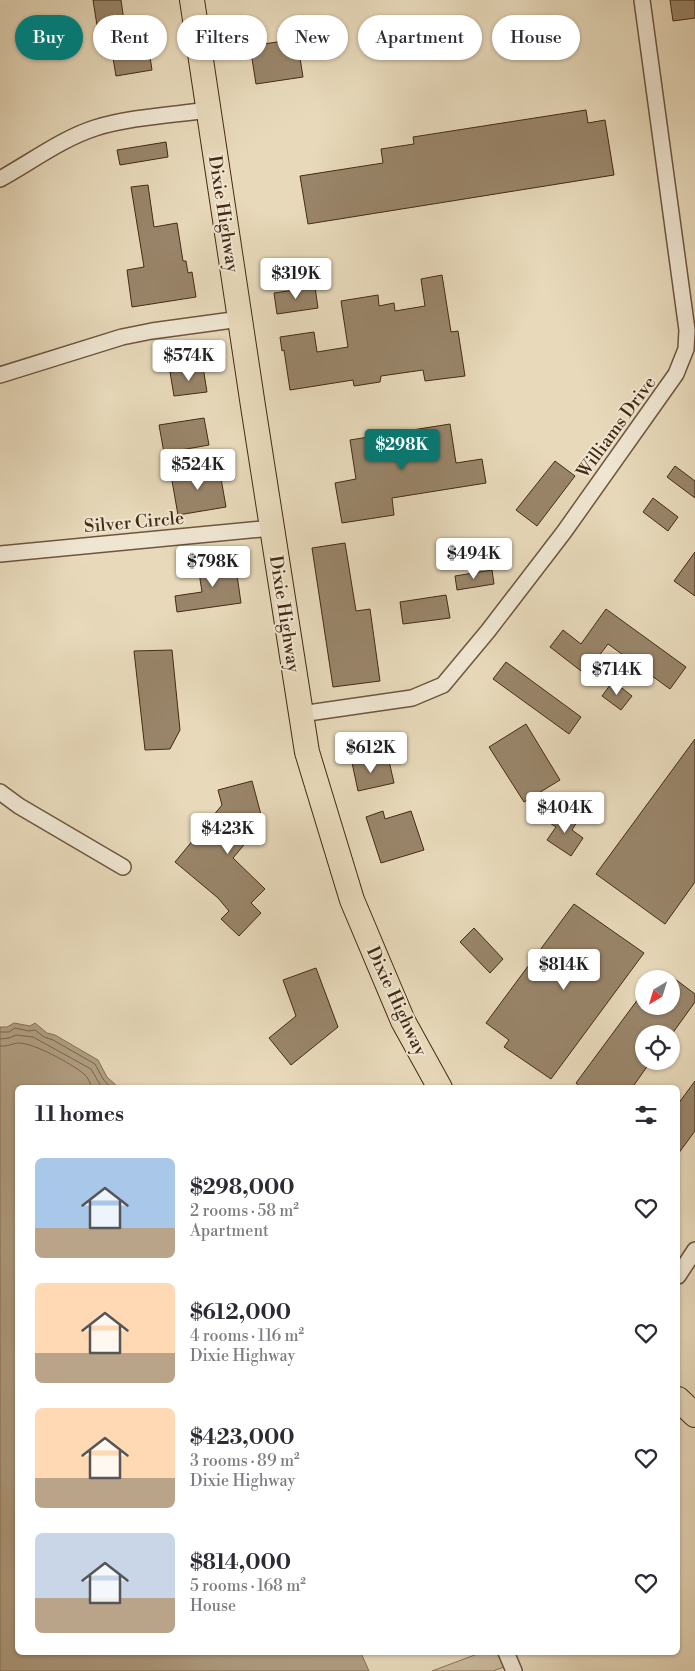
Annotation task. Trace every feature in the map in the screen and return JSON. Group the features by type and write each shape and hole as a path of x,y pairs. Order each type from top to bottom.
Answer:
{"main road":[{"name":"Dixie Highway","path":"192,0 307,752 348,890 403,1021 438,1085"},
{"path":"680,1401 695,1415"}],"street":[{"name":"Williams Drive","path":"301,714 412,698 443,685 488,632 564,532 676,374 686,349 687,330 642,0"},
{"path":"0,179 70,138 94,128 209,110"},
{"path":"0,376 122,337 240,319"},
{"name":"Silver Circle","path":"0,554 272,528"},
{"path":"0,792 19,806 123,867"},
{"path":"680,1273 695,1250"},
{"path":"507,1655 514,1671"}],"shaded area":[{"path":"475,1655 498,1655 504,1667 493,1671 432,1671"}],"water":[{"path":"14,1023 30,1026 35,1023 47,1033 55,1035 98,1060 107,1077 116,1085 15,1085 15,1655 362,1655 369,1671 0,1671 0,1027 7,1027"}],"building":[{"path":"93,0 121,0 123,15 95,15"},
{"path":"670,0 695,0 695,18 673,21"},
{"path":"277,42 277,60 300,60 303,77 256,84 252,60 267,60 267,43"},
{"path":"113,60 150,60 152,70 116,76"},
{"path":"586,110 588,123 605,120 614,175 308,224 300,176 383,163 381,149 414,144 413,137"},
{"path":"166,142 168,157 120,165 117,150"},
{"path":"148,185 154,227 177,223 183,261 186,261 188,273 192,272 196,297 132,307 127,270 144,267 131,187"},
{"path":"442,275 451,332 458,331 465,376 425,381 423,370 381,376 380,382 354,386 353,380 290,390 284,350 282,351 280,337 314,332 317,352 348,347 341,301 378,295 379,306 394,303 395,311 425,306 421,279"},
{"path":"315,287 318,308 277,314 274,293"},
{"path":"203,367 207,392 174,396 170,372"},
{"path":"204,418 209,445 164,453 159,425"},
{"path":"450,424 456,463 482,459 486,483 392,498 394,515 342,523 335,483 356,479 350,440"},
{"path":"555,461 575,476 537,526 516,510"},
{"path":"675,466 695,481 695,498 667,477"},
{"path":"219,467 226,507 178,515 171,475"},
{"path":"653,498 678,517 668,531 643,512"},
{"path":"345,543 356,611 370,609 380,681 333,687 312,548"},
{"path":"695,552 695,596 674,581"},
{"path":"235,561 241,603 177,612 175,596 202,592 198,566"},
{"path":"492,570 494,584 457,590 455,576"},
{"path":"446,595 450,618 403,624 400,602"},
{"path":"606,609 686,667 670,689 608,644 585,674 550,647 563,630 581,644"},
{"path":"172,650 180,730 170,749 145,750 134,651"},
{"path":"506,662 581,717 569,734 493,679"},
{"path":"613,681 632,696 621,710 602,696"},
{"path":"526,724 560,780 524,802 489,747"},
{"path":"695,739 695,882 665,924 596,874"},
{"path":"365,755 367,765 389,761 394,783 358,791 351,758"},
{"path":"252,781 263,822 233,858 265,889 251,903 261,913 239,936 221,919 229,911 218,898 175,862 222,805 218,790"},
{"path":"559,810 577,822 572,830 583,838 571,856 547,840 556,827 550,823"},
{"path":"383,811 385,819 411,811 424,850 381,863 366,817"},
{"path":"574,904 644,953 551,1079 504,1047 509,1040 486,1023"},
{"path":"474,928 503,959 490,973 460,942"},
{"path":"316,968 338,1027 291,1065 269,1038 296,1016 283,980"},
{"path":"680,983 695,994 695,1002 678,1025 635,1025 635,1070 645,1070 634,1085 578,1085 576,1083 635,1003 635,1015 680,1015"},
{"path":"695,1081 695,1131 680,1151 680,1101"}]}
